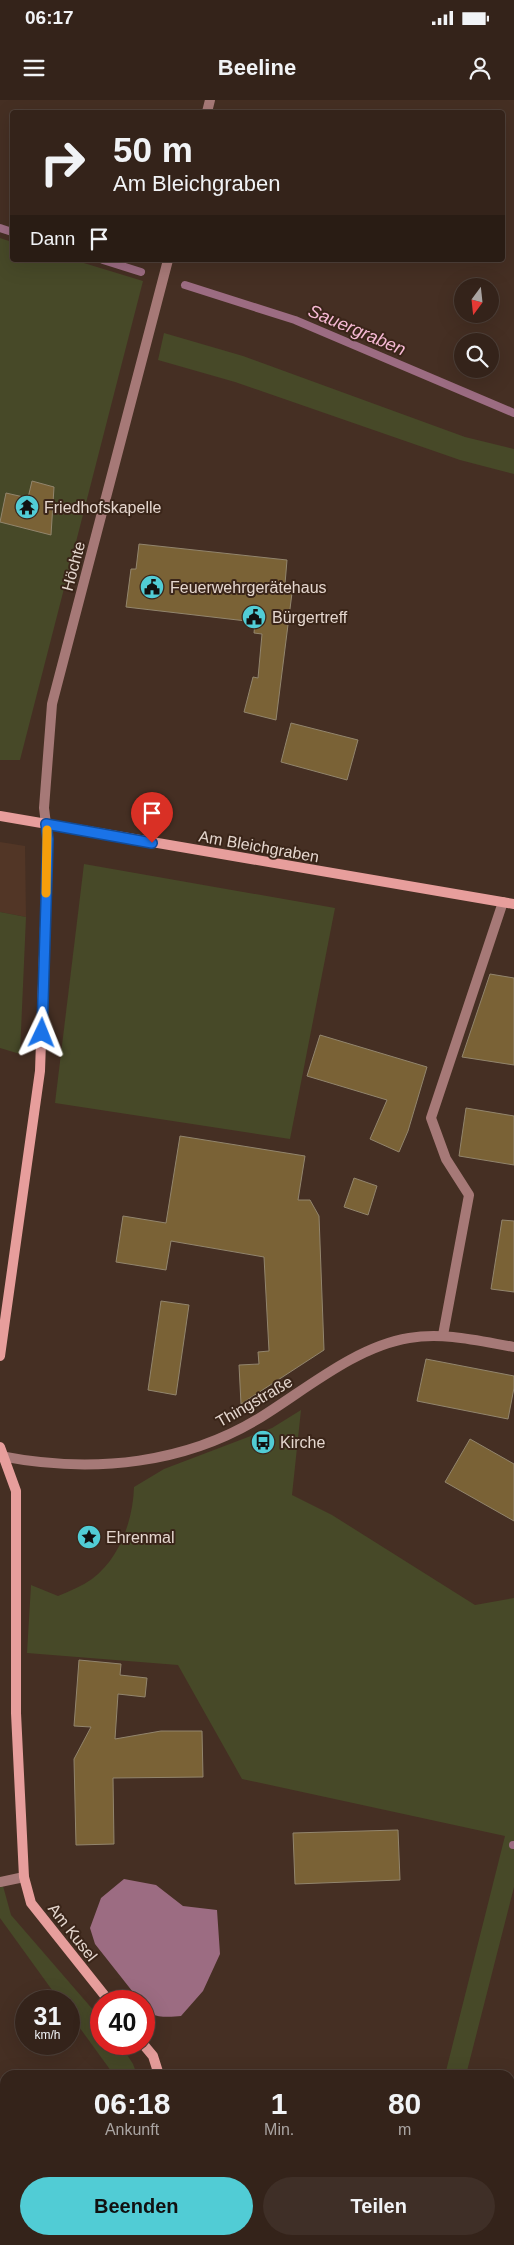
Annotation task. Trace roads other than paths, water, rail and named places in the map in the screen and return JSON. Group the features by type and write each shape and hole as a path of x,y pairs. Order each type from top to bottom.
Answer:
{"street":[{"name":"Höchte","path":"46,824 44,808 52,704 167,262"},
{"name":"Am Bleichgraben","path":"0,816 514,904"},
{"path":"0,1356 40,1071 48,839 46,824"},
{"path":"443,1335 468,1195 446,1159 431,1118 503,902"},
{"name":"Thingstraße","path":"1,1453 59,1465 122,1464 148,1460 203,1446 256,1420 328,1372 369,1351 408,1338 443,1335 514,1347"},
{"name":"Am Kusel","path":"1,1453 16,1491 16,1713 24,1877 31,1902 100,1990"},
{"path":"0,1882 24,1877"},
{"path":"151,2055 157,2070"}],"waterway":[{"name":"Sauergraben","path":"0,228 10,231"},
{"name":"Sauergraben","path":"109,262 141,272"},
{"name":"Sauergraben","path":"185,285 295,320 514,413"}],"place":[{"name":"Friedhofskapelle","path":"27,507"},
{"name":"Feuerwehrgerätehaus","path":"152,587"},
{"name":"Bürgertreff","path":"254,617"},
{"name":"Kirche","path":"263,1442"},
{"name":"Ehrenmal","path":"89,1537"}]}
